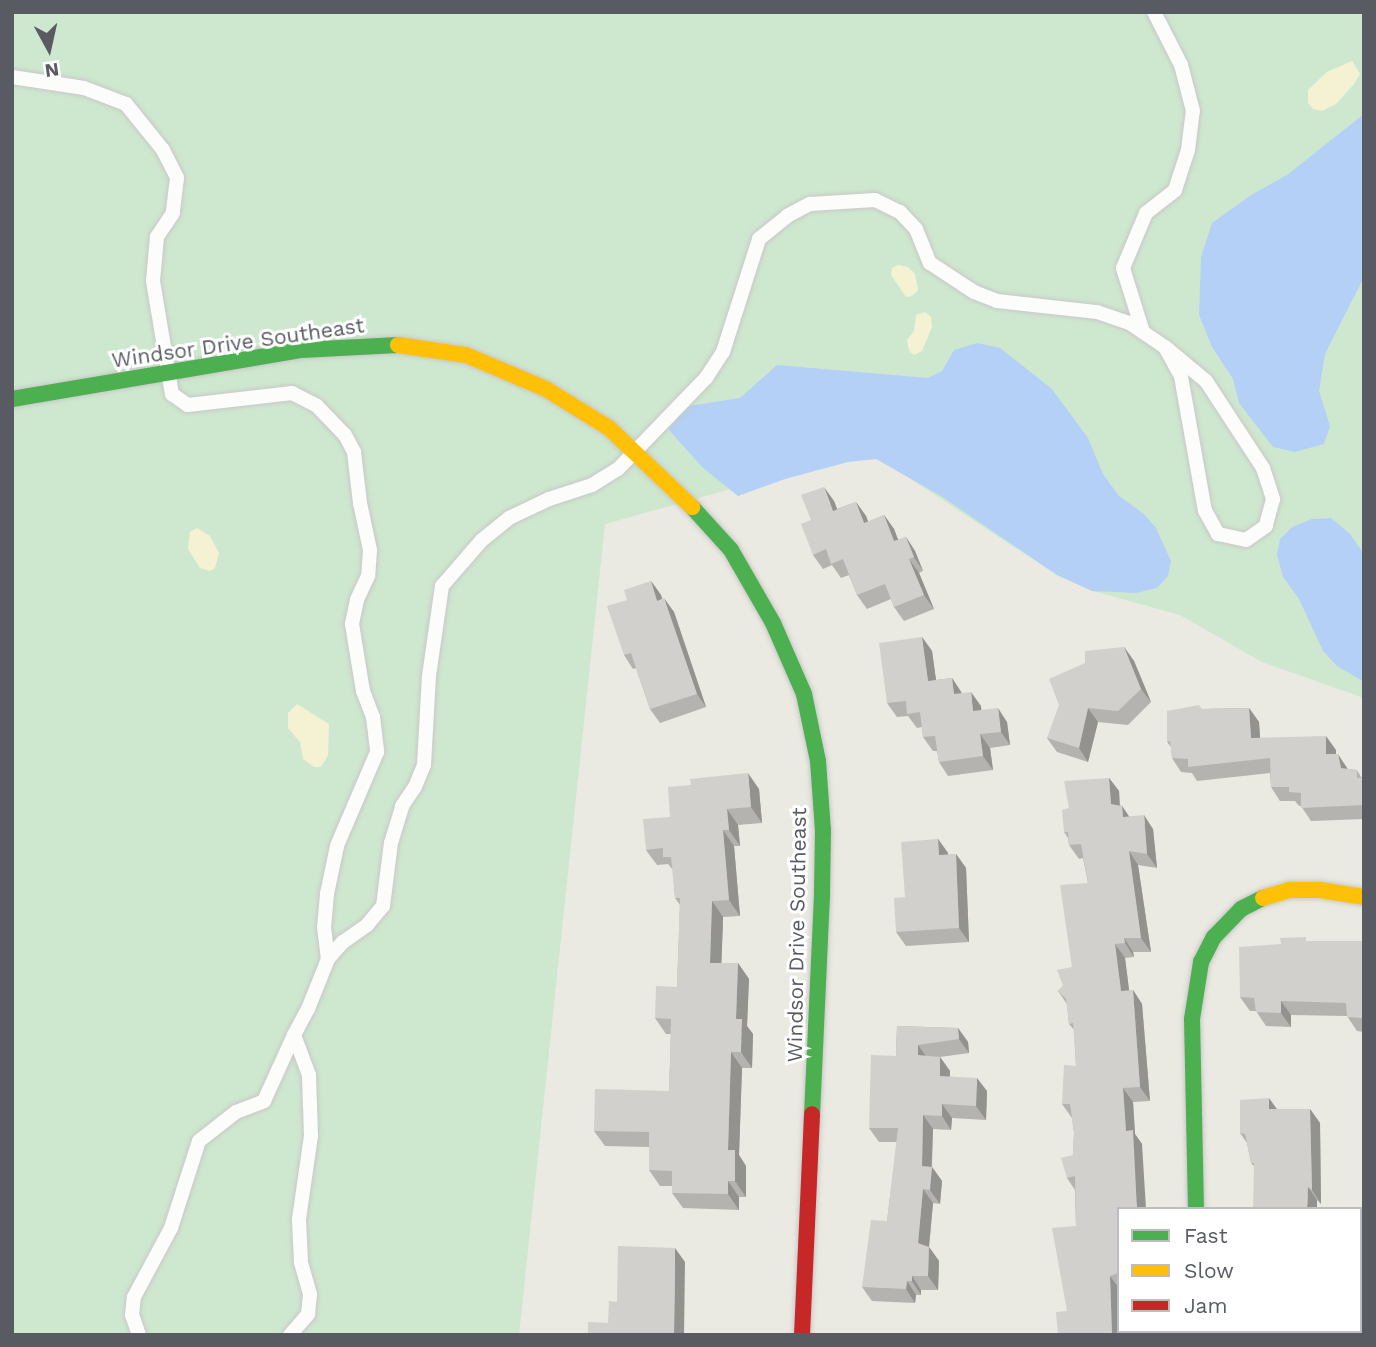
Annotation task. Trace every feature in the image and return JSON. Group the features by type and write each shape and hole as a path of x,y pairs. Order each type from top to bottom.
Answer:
{"street":[{"name":"Windsor Drive Southeast","path":"12,399 302,351 386,343 466,355 546,389 609,428 673,486 731,550 773,623 804,694 818,761 824,830 802,1335"},
{"path":"1196,1207 1192,1018 1201,962 1214,937 1241,909 1263,898 1290,890 1320,890 1364,897"}],"lane":[{"path":"1143,332 1123,268 1146,212 1175,190 1188,150 1192,111 1181,65 1154,12"},
{"path":"12,77 84,88 126,104 163,150 177,178 173,213 157,237 153,281 172,394 188,404 292,393 317,406 345,435 355,452 360,503 370,550 368,576 357,600 352,624 363,691 373,717 377,752 337,846 327,894 324,927 328,959"},
{"path":"139,1335 132,1315 134,1297 170,1228 199,1141 236,1111 264,1101 308,1009 328,959 343,942 367,925 383,906 391,843 402,806 415,787 424,765 429,676 442,586 482,540 509,518 549,499 592,485 618,469 706,378 723,352 760,239 787,216 810,204 875,200 900,212 916,229 930,264 974,292 998,301 1097,312 1132,324 1165,347 1206,380 1264,468 1273,499 1266,526 1245,540 1218,534 1205,511 1181,376 1165,347"},
{"path":"290,1335 308,1314 310,1294 302,1262 299,1219 311,1136 310,1086 294,1035"}],"green space":[{"path":"12,12 1364,12 1364,698 1262,662 1180,615 1093,591 1057,575 868,451 605,524 519,1335 12,1335"}],"sand":[{"path":"1352,61 1360,74 1354,84 1336,104 1322,111 1313,109 1308,103 1308,90 1327,72"},
{"path":"898,265 908,267 915,274 918,290 912,296 906,297 891,275 892,268"},
{"path":"925,312 931,317 932,327 922,351 914,355 909,351 907,340 914,331 916,315"},
{"path":"197,528 210,536 219,553 215,568 210,571 200,568 188,549 190,532"},
{"path":"297,704 329,724 328,755 321,767 314,767 303,759 300,742 288,728 288,713"}],"water":[{"path":"1364,114 1364,277 1325,354 1319,391 1330,426 1324,444 1295,452 1273,447 1239,403 1233,379 1212,347 1199,315 1201,257 1212,223 1251,195 1287,175"},
{"path":"977,343 1000,348 1052,389 1088,438 1103,474 1119,496 1144,514 1156,528 1171,561 1168,576 1157,588 1136,593 1092,591 1057,575 941,496 876,459 848,462 785,479 738,496 702,467 668,429 689,406 740,398 777,365 928,378 942,371 954,350"},
{"path":"1331,518 1350,534 1364,554 1364,682 1337,666 1323,651 1299,599 1283,577 1277,555 1280,539 1292,527 1312,519"}],"building":[{"path":"824,487 833,511 856,502 864,523 884,515 894,541 906,537 914,557 909,559 924,595 894,607 885,584 857,595 843,559 831,564 826,549 813,555 801,524 811,520 801,495"},
{"path":"651,581 657,601 664,598 697,694 650,709 631,653 624,655 607,606 627,600 624,590"},
{"path":"922,637 928,681 952,678 954,694 971,692 973,711 998,708 1001,732 980,734 983,756 939,762 935,736 923,737 920,712 907,714 906,701 887,703 879,643"},
{"path":"1124,647 1141,689 1118,711 1088,708 1079,748 1047,738 1059,705 1049,679 1085,663 1085,651"},
{"path":"1199,705 1202,709 1249,708 1251,738 1326,736 1326,754 1338,754 1341,768 1357,770 1357,778 1364,777 1364,805 1301,808 1301,793 1289,792 1289,787 1271,787 1270,758 1188,767 1188,759 1172,758 1170,741 1167,742 1167,711"},
{"path":"748,773 751,807 727,809 729,830 723,830 729,900 712,901 710,963 738,963 736,1019 742,1019 741,1052 731,1052 728,1150 735,1150 735,1181 728,1181 728,1194 672,1193 672,1171 649,1170 649,1132 594,1131 595,1089 669,1091 671,1019 655,1018 656,986 677,987 680,898 675,898 671,857 663,857 663,848 646,850 643,819 670,817 668,787 691,785 690,779"},
{"path":"1109,778 1111,804 1122,806 1123,817 1144,815 1147,854 1129,851 1141,938 1124,938 1125,943 1115,944 1121,991 1133,990 1140,1087 1123,1088 1126,1131 1133,1130 1137,1207 1117,1207 1117,1274 1110,1276 1112,1335 1058,1335 1056,1312 1067,1311 1052,1228 1076,1226 1075,1176 1067,1178 1061,1158 1073,1155 1074,1133 1070,1104 1062,1104 1064,1065 1076,1066 1073,1023 1069,1024 1066,999 1058,991 1063,986 1057,970 1072,967 1060,885 1088,883 1081,844 1069,845 1068,832 1064,832 1062,810 1069,808 1064,781"},
{"path":"938,839 939,855 956,854 959,928 896,932 894,898 905,897 901,842"},
{"path":"1306,937 1306,941 1364,941 1364,1018 1347,1017 1346,1003 1281,1001 1281,1013 1256,1012 1254,998 1240,997 1239,947 1281,944 1280,938"},
{"path":"897,1026 958,1028 959,1039 918,1045 918,1055 940,1057 940,1076 977,1078 976,1106 942,1104 942,1116 923,1115 922,1166 932,1167 930,1190 923,1189 918,1243 929,1247 928,1276 912,1276 912,1281 907,1281 906,1289 862,1287 871,1220 887,1221 898,1128 869,1128 871,1055 896,1056"},
{"path":"1269,1098 1269,1109 1310,1109 1312,1190 1308,1187 1307,1207 1253,1207 1254,1163 1251,1163 1245,1134 1240,1133 1240,1100"},
{"path":"618,1246 675,1248 674,1335 588,1335 588,1322 608,1323 609,1301 617,1302"},
{"path":"1362,1314 1364,1335 1232,1333 1362,1333"}],"traffic: fast":[{"path":"12,399 302,350 398,345"},
{"path":"692,507 731,550 773,623 804,694 818,761 823,830 822,895 812,1114"},
{"path":"1196,1207 1192,1019 1201,962 1214,937 1241,909 1263,898"}],"traffic: slow":[{"path":"398,345 466,355 546,389 609,428 692,507"},
{"path":"1263,898 1290,890 1320,890 1364,897"}],"traffic: jam":[{"path":"802,1335 812,1114"}]}
